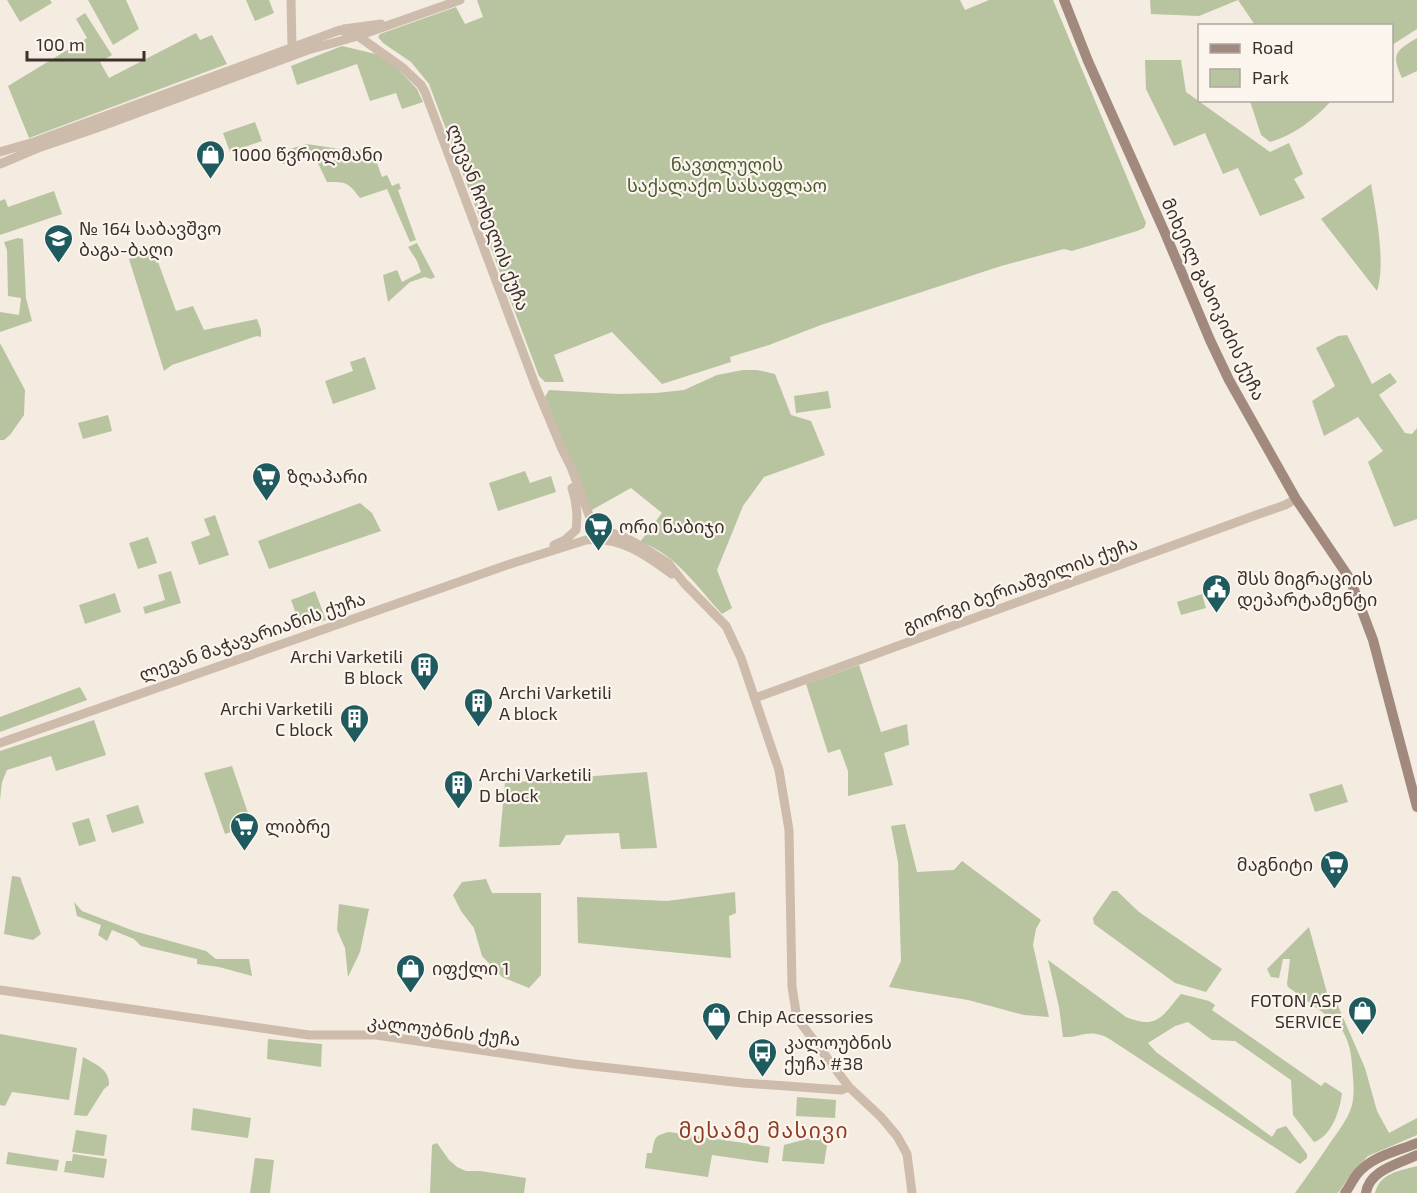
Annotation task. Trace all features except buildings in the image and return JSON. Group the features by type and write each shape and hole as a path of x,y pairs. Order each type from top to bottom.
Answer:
{"main road":[{"name":"მიხეილ გახოკიძის ქუჩა","path":"1064,0 1229,380 1296,499 1350,579 1373,640 1417,807"},
{"path":"1345,1193 1367,1164 1417,1143"},
{"path":"1366,1193 1369,1182 1380,1172 1417,1157"}],"street":[{"path":"291,0 294,51"},
{"path":"0,152 294,51 358,36 460,0"},
{"path":"0,164 294,51 340,30 389,24"},
{"path":"358,36 361,30 368,25"},
{"name":"ლევან ჩოხელის ქუჩა","path":"340,30 358,36 403,68 425,92 536,387 571,467 593,525"},
{"name":"ლევან ჩოხელის ქუჩა","path":"562,449 577,502 576,529"},
{"name":"გიორგი ბერიაშვილის ქუჩა","path":"755,698 1296,499"},
{"path":"588,540 596,532 593,525 590,521 580,522 576,529 580,538 588,540 611,541 629,547 657,563 684,583"},
{"path":"593,525 634,542 668,563 726,626 741,658 779,770 789,830 792,987 797,1018 849,1087 881,1117 897,1136 907,1154 912,1193"},
{"name":"ლევან მაჭავარიანის ქუჩა","path":"516,562 565,540 576,529"},
{"name":"ლევან მაჭავარიანის ქუჩა","path":"0,743 516,562 588,540"},
{"name":"კალოუბნის ქუჩა","path":"0,990 309,1035 376,1035 575,1064 743,1083 840,1090 849,1087"}],"green space":[{"path":"7,0 50,0 52,3 20,22"},
{"path":"88,0 126,0 139,29 113,45"},
{"path":"246,0 269,0 274,13 255,21"},
{"name":"ნავთლუღის საქალაქო სასაფლაო","path":"477,0 960,0 965,10 989,0 1053,0 1146,223 1144,228 1137,231 1072,251 1064,249 1001,266 821,325 730,357 731,362 662,384 612,332 554,355 564,382 545,382 539,376 429,84 411,62 378,37 380,34 456,7 465,24 483,17"},
{"path":"1150,0 1238,0 1199,16 1151,14"},
{"path":"1238,0 1417,0 1417,29 1393,44 1393,24 1254,24"},
{"path":"85,13 112,55 100,62 109,78 196,33 200,40 212,35 227,64 29,138 8,86 87,38 76,19"},
{"path":"1417,38 1417,71 1402,78 1397,63 1397,54 1404,46"},
{"path":"342,46 380,55 393,64 417,89 423,102 402,109 396,93 370,101 357,64 297,85 291,66"},
{"path":"1145,60 1181,60 1186,92 1198,102 1270,152 1289,143 1303,174 1294,179 1305,198 1260,216 1238,168 1223,174 1205,133 1174,146 1146,89"},
{"path":"1251,102 1330,102 1304,126 1287,135 1270,142 1261,135"},
{"path":"255,122 262,141 230,152 223,133"},
{"path":"307,144 346,150 372,149 382,177 387,175 392,186 399,183 401,189 398,190 416,240 410,242 387,189 360,198 346,184 327,182 314,155 283,164 279,152"},
{"path":"1371,184 1381,267 1377,291 1321,219"},
{"path":"54,191 62,214 0,235 0,201 5,199 8,207"},
{"path":"23,239 26,298 32,321 0,332 0,312 19,315 21,298 8,296 7,250 4,242"},
{"path":"417,243 435,277 431,279 425,277 410,282 388,302 383,275 397,270 402,282 421,272 408,247"},
{"path":"154,251 176,311 193,306 204,330 257,319 261,337 257,336 172,365 164,371 129,259"},
{"path":"1347,335 1372,384 1390,373 1397,382 1379,395 1405,433 1412,434 1417,428 1417,519 1394,527 1368,462 1383,451 1358,417 1324,436 1312,401 1335,386 1316,348 1338,336"},
{"path":"0,343 25,390 24,415 4,440 0,440"},
{"path":"365,357 376,389 333,404 325,381 353,371 350,362"},
{"path":"743,370 775,374 791,415 811,421 825,455 764,477 743,506 717,570 732,608 722,614 675,563 653,547 640,542 662,513 631,488 590,511 545,397 549,390 618,394 684,390 717,375"},
{"path":"828,391 831,408 796,413 794,396"},
{"path":"108,415 112,431 83,439 78,423"},
{"path":"525,471 530,483 551,476 556,492 498,511 489,483"},
{"path":"360,503 372,513 381,531 269,569 258,541"},
{"path":"215,515 229,555 199,565 191,542 210,535 204,519"},
{"path":"148,537 157,563 138,569 129,543"},
{"path":"171,571 181,603 145,614 143,607 165,600 158,575"},
{"path":"315,591 326,620 301,628 291,600"},
{"path":"115,593 121,612 85,624 79,605"},
{"path":"1202,594 1206,608 1181,615 1177,602"},
{"path":"859,665 881,732 907,724 909,745 884,753 893,785 848,796 848,771 840,749 828,753 806,684"},
{"path":"80,687 87,700 0,732 0,717"},
{"path":"94,720 106,755 56,771 51,756 7,770 2,782 0,800 0,751"},
{"path":"232,766 252,825 225,834 204,773"},
{"path":"647,772 657,848 621,849 619,833 566,835 560,845 499,847 505,783"},
{"path":"1342,784 1348,802 1315,812 1309,794"},
{"path":"138,805 144,823 112,833 106,815"},
{"path":"89,818 96,841 79,846 72,823"},
{"path":"905,824 917,872 954,870 962,861 1041,920 1036,929 1033,945 1049,1017 1024,1015 968,1000 889,987 901,961 898,862 891,826"},
{"path":"12,876 20,877 41,934 33,940 4,934"},
{"path":"486,879 492,893 541,893 541,975 529,988 502,977 482,956 474,928 461,911 453,895 462,882"},
{"path":"1112,891 1117,891 1139,912 1222,969 1206,992 1175,983 1094,924 1093,918"},
{"path":"735,892 736,913 729,916 731,958 578,943 577,897 667,901"},
{"path":"74,902 82,911 134,931 206,951 216,959 249,959 252,976 197,964 197,959 141,946 134,939 112,930 107,941 98,935 101,925 77,916"},
{"path":"339,904 369,909 360,952 348,977 345,948 337,930"},
{"path":"1309,927 1329,1000 1335,999 1365,1068 1377,1111 1389,1133 1417,1118 1417,1135 1368,1156 1354,1170 1338,1193 1295,1193 1341,1128 1350,1111 1354,1088 1348,1042 1336,1022 1288,987 1290,959 1283,959 1279,978 1271,977 1267,969"},
{"path":"1048,960 1126,1017 1137,1021 1158,1019 1181,994 1209,1001 1215,1005 1212,1010 1321,1086 1325,1082 1342,1093 1337,1114 1330,1128 1326,1134 1314,1142 1293,1115 1291,1080 1235,1041 1212,1040 1188,1022 1175,1026 1148,1043 1156,1052 1272,1137 1277,1129 1286,1126 1307,1154 1307,1158 1300,1164 1108,1038 1095,1034 1063,1037 1059,1007"},
{"path":"0,1034 77,1048 69,1100 12,1092 5,1106 0,1105"},
{"path":"268,1039 322,1044 321,1067 267,1059"},
{"path":"83,1057 101,1068 109,1079 109,1085 87,1116 74,1115"},
{"path":"797,1097 836,1100 835,1118 796,1116"},
{"path":"193,1108 251,1118 248,1138 191,1130"},
{"path":"76,1130 107,1135 104,1156 72,1152"},
{"path":"669,1132 770,1147 768,1163 712,1155 708,1177 645,1168 647,1153 652,1153 656,1138"},
{"path":"829,1133 824,1164 782,1161 784,1145"},
{"path":"437,1143 449,1160 466,1171 526,1178 524,1193 430,1193 432,1145"},
{"path":"8,1152 59,1160 57,1171 6,1164"},
{"path":"73,1154 107,1159 104,1178 64,1172 66,1161 72,1161"},
{"path":"255,1158 274,1160 270,1193 250,1193"},
{"path":"1417,1166 1417,1193 1375,1193 1381,1181 1386,1177 1397,1171"}],"place":[{"name":"1000 წვრილმანი","path":"211,180"},
{"name":"№ 164 საბავშვო ბაგა-ბაღი","path":"58,264"},
{"name":"ზღაპარი","path":"266,502"},
{"name":"ორი ნაბიჯი","path":"598,552"},
{"name":"შსს მიგრაციის დეპარტამენტი","path":"1216,614"},
{"name":"Archi Varketili B block","path":"424,692"},
{"name":"Archi Varketili A block","path":"478,728"},
{"name":"Archi Varketili C block","path":"354,744"},
{"name":"Archi Varketili D block","path":"458,810"},
{"name":"ლიბრე","path":"244,852"},
{"name":"მაგნიტი","path":"1334,890"},
{"name":"იფქლი 1","path":"411,994"},
{"name":"FOTON ASP SERVICE","path":"1363,1036"},
{"name":"Chip Accessories","path":"716,1042"},
{"name":"კალოუბნის ქუჩა #38","path":"763,1078"}],"district":[{"name":"მესამე მასივი","path":"764,1129"}]}
